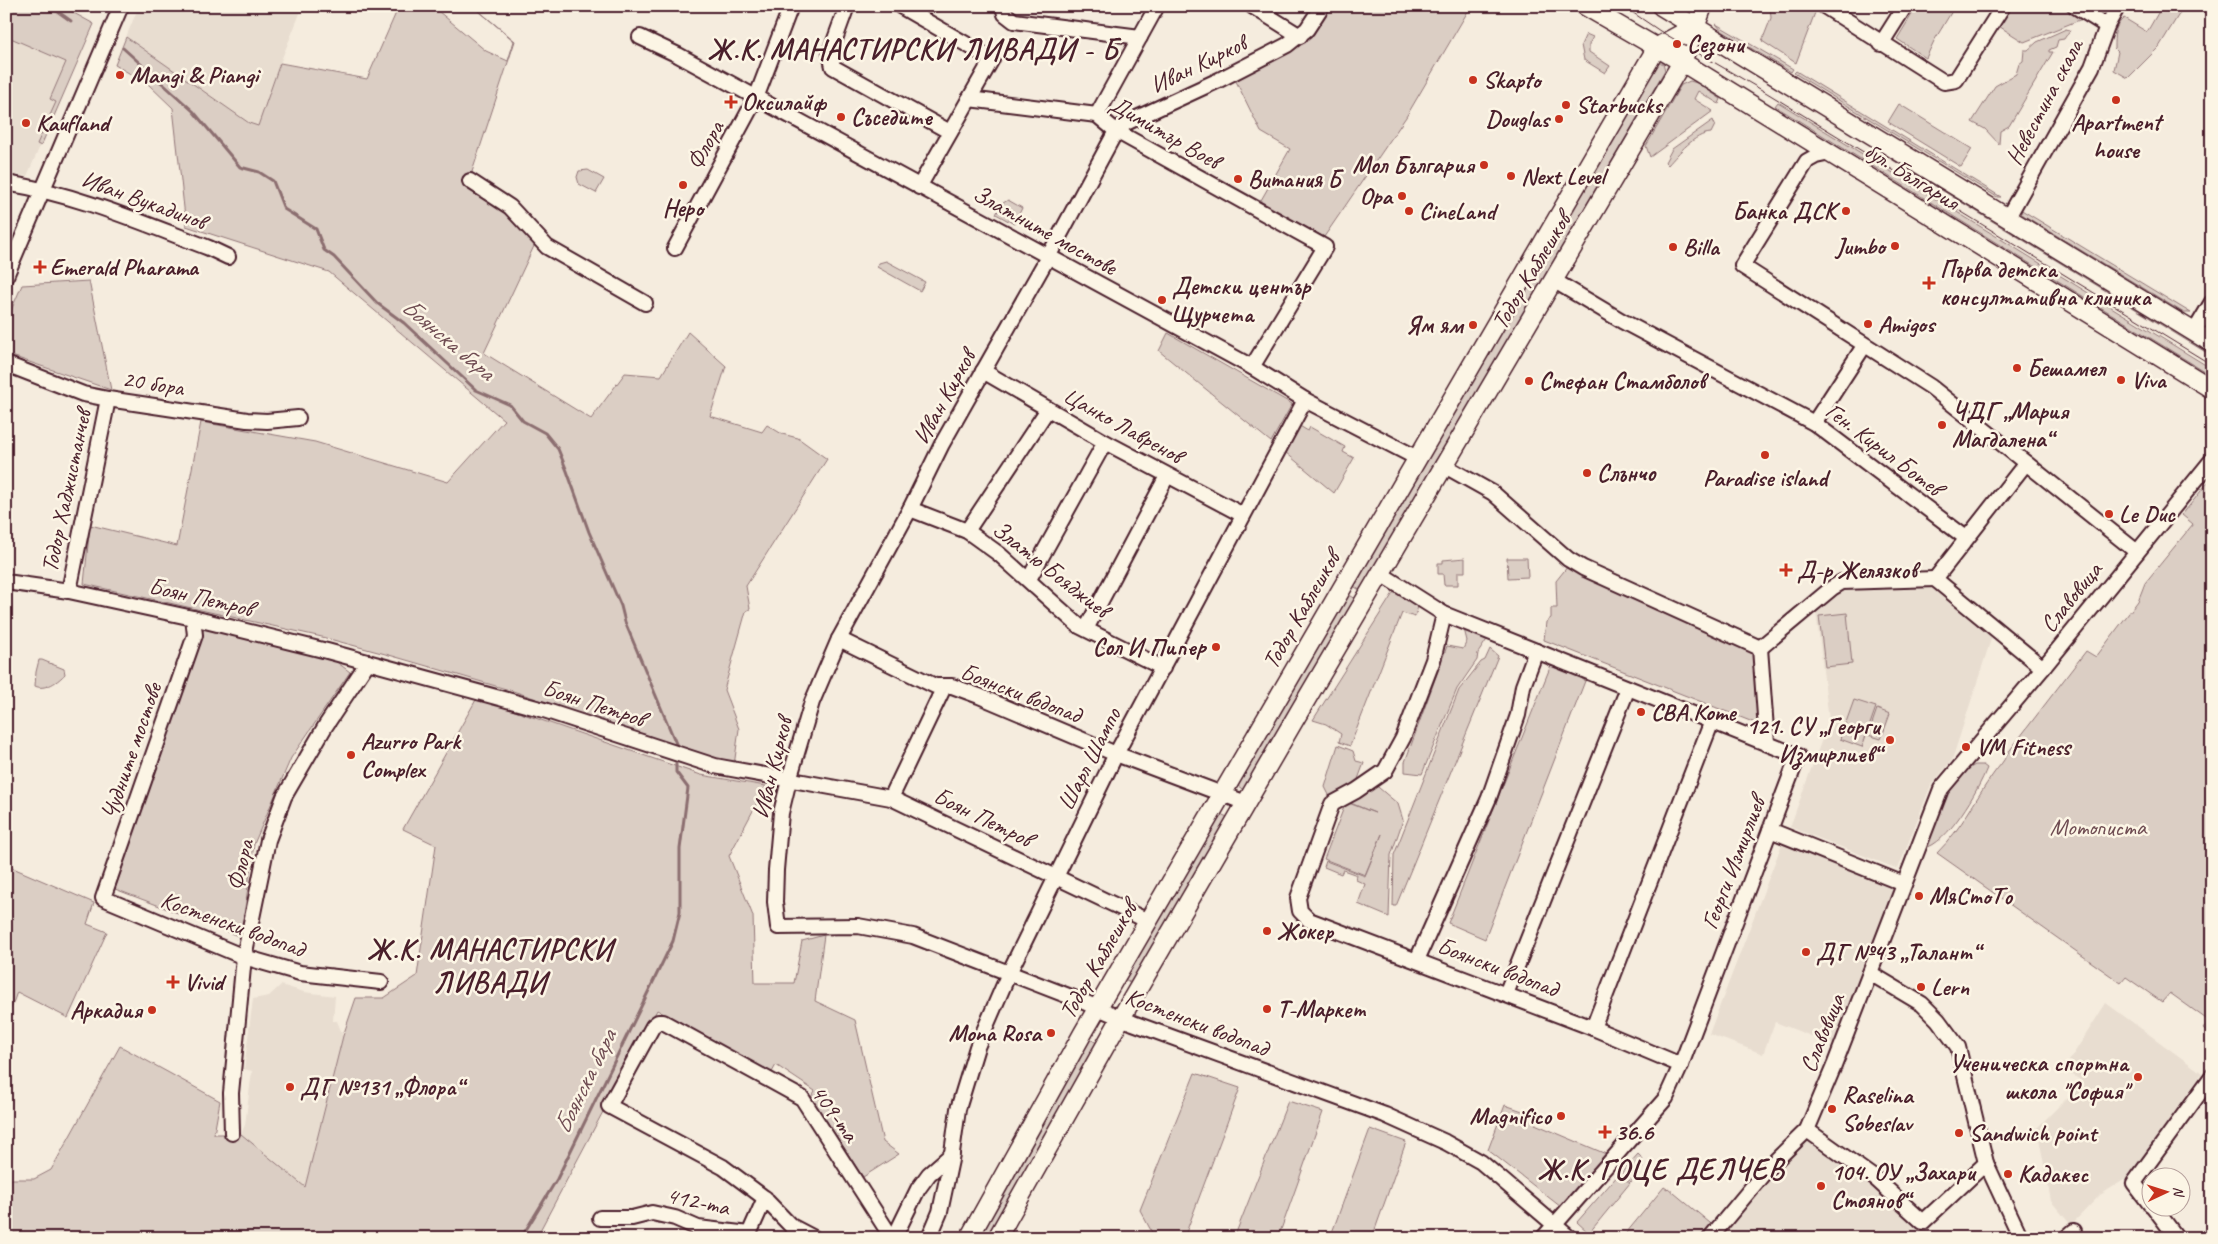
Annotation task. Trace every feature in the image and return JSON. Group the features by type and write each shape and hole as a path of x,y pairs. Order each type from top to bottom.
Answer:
{"main road":[{"name":"бул. България","path":"1585,6 1682,62 2212,389"},
{"name":"бул. България","path":"1661,6 2212,343"},
{"name":"Тодор Каблешков","path":"997,1238 1121,1018 1246,803 1682,62 1703,6"},
{"path":"1657,48 1696,26"},
{"name":"Тодор Каблешков","path":"969,1238 1148,921 1657,48"}],"street":[{"path":"6,276 121,6"},
{"name":"Флора","path":"675,248 756,98 792,6"},
{"path":"846,6 830,53 833,67 950,132"},
{"path":"900,6 992,59 919,187"},
{"path":"1003,6 1006,14 1014,21 1140,37"},
{"path":"1097,116 1156,6"},
{"path":"1252,6 1300,36"},
{"name":"Иван Кирков","path":"778,927 775,902 781,813 812,702 839,639 910,509 942,444 1048,257 1116,130 1126,123 1227,76 1287,45 1300,36 1313,22 1322,6"},
{"path":"1824,6 1944,82 1956,80 2003,6"},
{"path":"1882,44 1905,6"},
{"path":"2075,6 2107,26"},
{"name":"Невестина скала","path":"2008,217 2092,67 2107,26 2118,6"},
{"name":"Златните мостове","path":"645,40 756,98 1252,367 1306,400 1417,458"},
{"name":"Димитър Воев","path":"969,99 1097,116 1116,130 1325,247 1252,367"},
{"path":"1796,132 1807,161"},
{"path":"1830,153 1816,156 1807,161 1742,266 1864,346 1931,387 2137,552"},
{"path":"470,180 510,207 547,247 645,303"},
{"name":"Иван Вукадинов","path":"6,183 44,190 83,202 209,248 228,257"},
{"name":"Ген. Кирил Ботев","path":"1553,280 1622,320 1814,423 1966,538"},
{"path":"2194,332 2212,302"},
{"path":"1814,423 1864,346"},
{"name":"20 бора","path":"6,364 83,394 108,400 247,420 267,421 298,418"},
{"name":"Цанко Лавренов","path":"983,371 1166,476 1243,514"},
{"name":"Тодор Хаджистанчев","path":"69,591 108,400"},
{"name":"Шарл Шампо","path":"929,1238 940,1212 952,1154 958,1109 977,1047 1009,973 1116,754 1243,514 1306,400"},
{"path":"967,531 1048,409"},
{"path":"1029,579 1105,442"},
{"name":"Славовица","path":"1710,1238 1769,1167 1807,1130 1870,974 1941,789 2043,668 2212,460"},
{"path":"1935,579 2026,463"},
{"path":"1444,465 1493,493 1568,559 1583,568 1760,648"},
{"path":"1086,629 1166,476"},
{"name":"Златю Бояджиев","path":"910,509 967,531 1029,579 1079,626 1163,668"},
{"name":"Георги Измирлиев","path":"1382,574 1444,614 1798,756 1681,1065 1666,1098 1543,1238"},
{"path":"1760,648 1832,588 1842,582 1935,579 2043,668"},
{"name":"Боян Петров","path":"6,582 69,591 193,618 368,662 536,708 715,766 891,798 1148,921"},
{"name":"Боянски водопад","path":"1444,614 1433,660 1403,738 1385,770 1356,792 1332,804 1298,898 1300,912 1309,920 1506,994 1681,1065"},
{"name":"Чудните мостове","path":"103,898 195,635 193,618"},
{"name":"Боянски водопад","path":"839,639 935,686 952,686 979,696 1116,754 1246,803"},
{"path":"1760,648 1767,743"},
{"path":"1417,960 1489,798 1518,715 1523,686 1536,651"},
{"name":"Флора","path":"232,1133 231,1094 244,956 266,850 284,797 326,725 368,662"},
{"path":"891,798 944,687"},
{"path":"1506,994 1628,688"},
{"path":"1593,1028 1712,721"},
{"path":"1770,830 1904,884"},
{"name":"Костенски водопад","path":"103,898 244,956 300,973 381,982"},
{"name":"Костенски водопад","path":"778,927 840,925 894,931 928,940 1121,1018 1385,1115 1445,1142 1481,1162 1570,1238"},
{"path":"1870,974 1922,1004 1938,1020 1958,1048 1986,1163 2022,1238"},
{"name":"409-та","path":"765,1198 723,1167 609,1106 653,1026 658,1022 663,1022 802,1098 893,1238"},
{"path":"2146,1166 2212,1076"},
{"path":"1807,1130 1877,1180 1922,1222 1986,1163"},
{"path":"893,1238 918,1188 929,1174 952,1154"},
{"path":"2140,1175 2134,1183 2140,1190"},
{"path":"765,1198 791,1226 814,1238"},
{"name":"412-та","path":"600,1218 632,1218 652,1214 675,1218 698,1228 749,1234 765,1198"},
{"path":"2160,1216 2177,1238"}],"shaded area":[{"path":"139,6 303,6 280,63 258,127 249,123 126,37"},
{"name":"Kaufland","path":"6,23 80,55 27,176 6,175"},
{"name":"121. СУ „Георги Измирлиев“","path":"1931,585 1992,636 1952,760 1931,785 1898,869 1790,827 1829,720 1816,612 1837,591"},
{"name":"ДГ №43 „Талант“","path":"1783,841 1897,882 1837,1046 1775,1022 1763,1054 1709,1034"},
{"name":"ДГ №131 „Флора“","path":"281,985 304,992 335,996 333,1021 337,1021 343,1036 305,1187 241,1134 245,1125 252,1071 244,1069 253,999 269,996"},
{"path":"2106,1003 2202,1073 2127,1178 2100,1195 2071,1225 2051,1201 2037,1128 2083,1082 2064,1069"},
{"name":"104. ОУ „Захари Стоянов“","path":"1807,1136 1877,1184 1921,1225 1912,1238 1718,1238"}],"green space":[{"path":"6,6 61,6 94,24 41,146 37,144 56,102 50,99 66,62 6,36"},
{"path":"399,6 432,6 486,51 508,61 514,41 473,6 515,41 472,172 535,244 484,353 591,419 625,373 661,376 688,332 726,366 710,416 762,432 767,425 782,434 798,438 827,459 746,586 750,609 746,611 724,690 739,729 734,766 513,691 389,655 322,637 84,584 90,525 177,546 201,422 315,442 448,482 504,420 329,272 186,226 173,108 148,84 115,65 126,37 249,123 258,126 280,63 367,79"},
{"path":"1326,6 1471,6 1406,117 1324,237 1260,202 1290,149 1261,132 1233,75 1296,44"},
{"path":"1770,6 1809,6 1816,10 1796,63 1762,41 1771,18"},
{"path":"1917,6 1955,6 1926,58 1897,39"},
{"path":"2009,6 2060,6 2082,19 2024,42 1997,25"},
{"path":"2162,6 2184,6 2159,47 2128,78 2114,70 2118,52 2114,48 2118,24 2124,18 2147,32"},
{"path":"1716,24 1793,69 1791,72 1722,31"},
{"path":"2066,29 2070,30 2064,39 2058,40 2056,47 2049,50 2049,52 2053,52 2009,126 2000,131 1999,144 1985,129 1972,122 1995,86 2016,74 2019,64 2023,61 2024,50 2028,50 2037,42"},
{"path":"1586,34 1593,37 1589,44 1589,52 1610,66 1605,73 1584,60 1581,45"},
{"path":"1657,63 1663,63 1665,70 1361,591 1352,585"},
{"path":"1796,71 2001,197 1997,197 1794,73"},
{"path":"1690,81 1697,83 1721,99 1719,104 1698,91 1694,99 1713,111 1650,157 1646,146 1681,85"},
{"path":"1778,102 2212,369 2212,376 1775,106"},
{"path":"1899,104 1972,149 1961,167 1888,122"},
{"path":"1713,120 1715,125 1711,133 1693,140 1668,165 1665,162 1672,149"},
{"path":"1878,151 1915,168 2212,352 2212,356"},
{"path":"588,170 604,179 596,193 579,184 577,177 579,171"},
{"path":"1008,200 1022,208 1014,224 996,214 1003,203"},
{"path":"2020,209 2191,313 2184,313 2023,215"},
{"path":"886,261 925,282 920,291 877,267 879,263"},
{"path":"89,281 111,390 6,354 6,322 22,285"},
{"path":"1168,333 1292,404 1271,442 1159,351"},
{"path":"1298,425 1308,431 1310,427 1345,447 1343,452 1354,458 1334,493 1285,452"},
{"name":"Мотописта","path":"2212,477 2212,1036 2203,1029 2209,1021 2170,993 2162,1002 2126,977 2121,983 1937,853 1961,824 2007,754 2086,651 2096,657 2138,601 2145,583 2193,524 2182,515"},
{"path":"1465,558 1465,572 1458,572 1458,585 1444,585 1443,574 1438,574 1438,563 1443,563 1443,560"},
{"path":"1507,558 1527,558 1528,577 1508,578"},
{"path":"1568,566 1576,572 1757,649 1763,726 1544,640 1546,622 1551,618 1551,608 1557,608 1556,581"},
{"path":"1397,587 1419,603 1415,617 1402,613 1350,746 1339,742 1341,734 1326,724 1313,720"},
{"path":"1346,593 1356,599 1245,791 1238,786"},
{"path":"1847,613 1852,664 1825,667 1819,616"},
{"path":"204,628 334,660 350,672 291,758 254,844 241,937 115,889"},
{"path":"1464,629 1490,635 1478,653 1477,660 1457,689 1422,774 1405,772 1405,762 1447,646 1463,649 1467,641"},
{"path":"1490,649 1498,656 1396,906 1393,906 1394,855 1459,690 1481,662 1485,660"},
{"path":"39,660 64,669 65,674 56,682 47,686 35,686"},
{"path":"1551,665 1568,668 1585,681 1485,939 1448,923"},
{"path":"477,698 701,775 766,786 729,856 753,916 755,983 794,983 802,941 824,935 815,1001 855,1020 883,1142 899,1154 863,1177 811,1097 815,1091 776,1065 771,1074 657,1010 536,1238 45,1238 6,1231 6,1201 11,1179 34,1179 51,1170 120,1046 220,1101 214,1134 241,1134 305,1187 343,1036 356,998 384,998 417,976 436,845 403,829"},
{"path":"1854,700 1876,707 1862,747 1840,739"},
{"path":"1877,709 1890,714 1881,739 1868,735"},
{"path":"1338,745 1353,751 1356,761 1364,763 1354,790 1332,801 1325,787"},
{"path":"1975,765 1983,765 1987,768 1970,802 1952,827 1942,837 1933,845 1924,848 1948,790 1964,772"},
{"path":"1372,782 1398,804 1403,820 1391,855 1389,917 1358,904 1365,884 1356,880 1357,875 1343,870 1341,874 1324,867 1326,861 1365,876 1382,834 1365,875 1324,859 1346,802 1375,813 1343,800"},
{"path":"1220,814 1230,818 1131,983 1123,978"},
{"path":"6,865 94,903 87,924 107,932 68,1018 17,992 6,1023"},
{"path":"1088,1038 1097,1043 990,1238 978,1238"},
{"path":"1195,1073 1240,1088 1184,1238 1155,1238 1140,1210"},
{"path":"1288,1101 1323,1112 1278,1238 1234,1238"},
{"path":"1505,1105 1537,1116 1535,1124 1606,1154 1561,1207 1488,1150"},
{"path":"1370,1129 1406,1142 1372,1238 1330,1238"},
{"path":"1638,1154 1643,1159 1639,1164 1643,1167 1631,1182 1621,1173"},
{"path":"1619,1174 1630,1183 1589,1233 1577,1222"},
{"path":"1664,1187 1668,1188 1716,1228 1708,1238 1622,1238"}],"waterway":[{"name":"Боянска бара","path":"50,6 71,21"},
{"name":"Боянска бара","path":"123,48 193,111 240,167 259,172 273,181 284,209 316,229 324,250 334,257 377,303 404,323 476,390 510,405 523,421 545,433 558,449 589,532 621,606 625,622 677,746"},
{"name":"Боянска бара","path":"521,1238 557,1179 673,941 680,912 680,849 688,788 676,772 676,763"}],"tram line":[{"path":"1623,6 1660,31 1767,93 2212,365"}],"place":[{"name":"Сезони","path":"1677,44"},
{"name":"Mangi & Piangi","path":"120,75"},
{"name":"Skapto","path":"1473,80"},
{"name":"Apartment house","path":"2116,100"},
{"name":"Оксилайф","path":"731,102"},
{"name":"Starbucks","path":"1566,105"},
{"name":"Съседите","path":"841,117"},
{"name":"Douglas","path":"1559,119"},
{"name":"Kaufland","path":"26,123"},
{"name":"Мол България","path":"1484,165"},
{"name":"Next Level","path":"1511,176"},
{"name":"Витания Б","path":"1238,179"},
{"name":"Неро","path":"683,185"},
{"name":"Opa","path":"1402,196"},
{"name":"CineLand","path":"1409,211"},
{"name":"Банка ДСК","path":"1846,211"},
{"name":"Jumbo","path":"1895,246"},
{"name":"Billa","path":"1673,247"},
{"name":"Emerald Pharama","path":"40,267"},
{"name":"Първа детска консултативна клиника","path":"1929,283"},
{"name":"Детски център Щурчета","path":"1162,300"},
{"name":"Amigos","path":"1868,324"},
{"name":"Ям ям","path":"1473,325"},
{"name":"Бешамел","path":"2017,368"},
{"name":"Viva","path":"2121,380"},
{"name":"Стефан Стамболов","path":"1529,381"},
{"name":"ЧДГ „Мария Магдалена“","path":"1942,425"},
{"name":"Paradise island","path":"1765,455"},
{"name":"Слънчо","path":"1587,473"},
{"name":"Le Duc","path":"2109,514"},
{"name":"Д-р Желязков","path":"1786,570"},
{"name":"Сол И Пипер","path":"1216,647"},
{"name":"CBA Kome","path":"1641,712"},
{"name":"121. СУ „Георги Измирлиев“","path":"1890,740"},
{"name":"VM Fitness","path":"1966,747"},
{"name":"Azurro Park Complex","path":"351,755"},
{"name":"МяСтоТо","path":"1919,896"},
{"name":"Жокер","path":"1267,931"},
{"name":"ДГ №43 „Талант“","path":"1806,952"},
{"name":"Vivid","path":"173,982"},
{"name":"Lern","path":"1921,987"},
{"name":"Т-Маркет","path":"1267,1009"},
{"name":"Аркадия","path":"152,1010"},
{"name":"Mona Rosa","path":"1051,1033"},
{"name":"Ученическа спортна школа \"София\"","path":"2138,1077"},
{"name":"ДГ №131 „Флора“","path":"290,1087"},
{"name":"Raselina Sobeslav","path":"1832,1109"},
{"name":"Magnifico","path":"1561,1116"},
{"name":"36.6","path":"1605,1132"},
{"name":"Sandwich point","path":"1959,1133"},
{"name":"Кадакес","path":"2008,1174"},
{"name":"104. ОУ „Захари Стоянов“","path":"1821,1186"}],"district":[{"name":"Ж.К. МАНАСТИРСКИ ЛИВАДИ - Б","path":"913,49"},
{"name":"Ж.К. МАНАСТИРСКИ ЛИВАДИ","path":"490,966"},
{"name":"Ж.К. ГОЦЕ ДЕЛЧЕВ","path":"1661,1169"}]}
